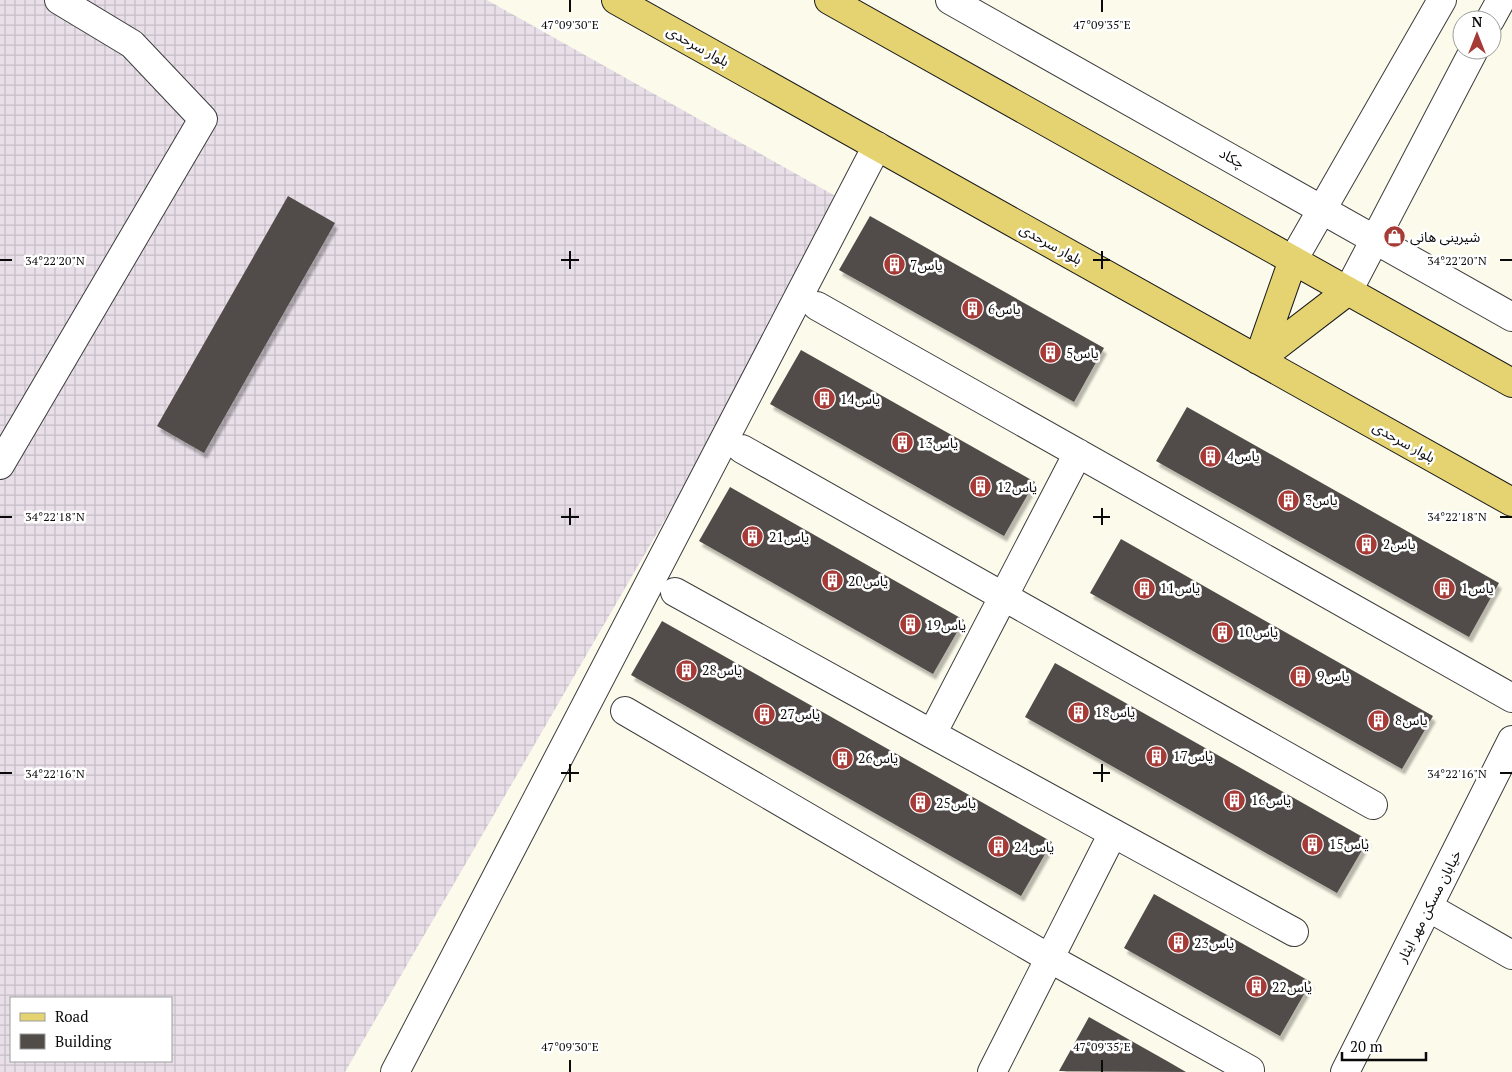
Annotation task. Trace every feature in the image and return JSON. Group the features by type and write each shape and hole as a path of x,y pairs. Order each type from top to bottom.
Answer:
{"main road":[{"name":"بلوار سرحدی","path":"616,0 1512,502"},
{"path":"829,0 1512,383"},
{"path":"1258,360 1293,260"},
{"path":"1258,360 1348,291"}],"street":[{"path":"0,465 202,120 132,44 59,0"},
{"name":"چکاد","path":"950,0 1512,317"},
{"path":"1293,260 1442,0"},
{"path":"1348,291 1469,60"},
{"path":"395,1072 877,146"},
{"path":"817,306 1512,698"},
{"path":"742,449 1373,805"},
{"path":"932,734 1078,453"},
{"path":"675,592 1294,932"},
{"path":"625,711 1049,958 1250,1070"},
{"name":"خیابان مسکن مهر ایثار","path":"1345,1072 1512,740"},
{"path":"992,1072 1113,833"},
{"path":"1428,907 1512,955"}],"shaded area":[{"path":"0,0 487,0 848,203 345,1072 0,1072"}],"building":[{"path":"288,196 335,223 204,453 157,426"},
{"path":"870,216 1104,348 1074,402 839,270"},
{"path":"801,350 1035,482 1004,536 770,404"},
{"path":"1187,407 1499,583 1469,637 1156,461"},
{"path":"730,487 964,620 933,674 699,541"},
{"path":"1121,539 1433,716 1402,769 1090,593"},
{"path":"662,621 1052,842 1021,896 631,675"},
{"path":"1055,663 1368,840 1337,893 1025,717"},
{"path":"1154,894 1311,982 1280,1036 1124,948"},
{"path":"1089,1017 1167,1061 1186,1072 1059,1071"}],"place":[{"name":"شیرینی هانی","path":"1394,237"},
{"name":"یاس7","path":"894,265"},
{"name":"یاس6","path":"972,309"},
{"name":"یاس5","path":"1050,353"},
{"name":"یاس14","path":"824,399"},
{"name":"یاس13","path":"902,443"},
{"name":"یاس4","path":"1211,456"},
{"name":"یاس12","path":"981,487"},
{"name":"یاس3","path":"1289,500"},
{"name":"یاس21","path":"753,537"},
{"name":"یاس2","path":"1367,544"},
{"name":"یاس20","path":"832,581"},
{"name":"یاس11","path":"1144,588"},
{"name":"یاس1","path":"1445,588"},
{"name":"یاس19","path":"910,625"},
{"name":"یاس10","path":"1222,632"},
{"name":"یاس28","path":"686,670"},
{"name":"یاس9","path":"1301,676"},
{"name":"یاس18","path":"1079,712"},
{"name":"یاس27","path":"764,714"},
{"name":"یاس8","path":"1379,720"},
{"name":"یاس17","path":"1157,756"},
{"name":"یاس26","path":"842,758"},
{"name":"یاس16","path":"1235,800"},
{"name":"یاس25","path":"920,803"},
{"name":"یاس15","path":"1313,844"},
{"name":"یاس24","path":"998,847"},
{"name":"یاس23","path":"1178,943"},
{"name":"یاس22","path":"1256,987"}]}
